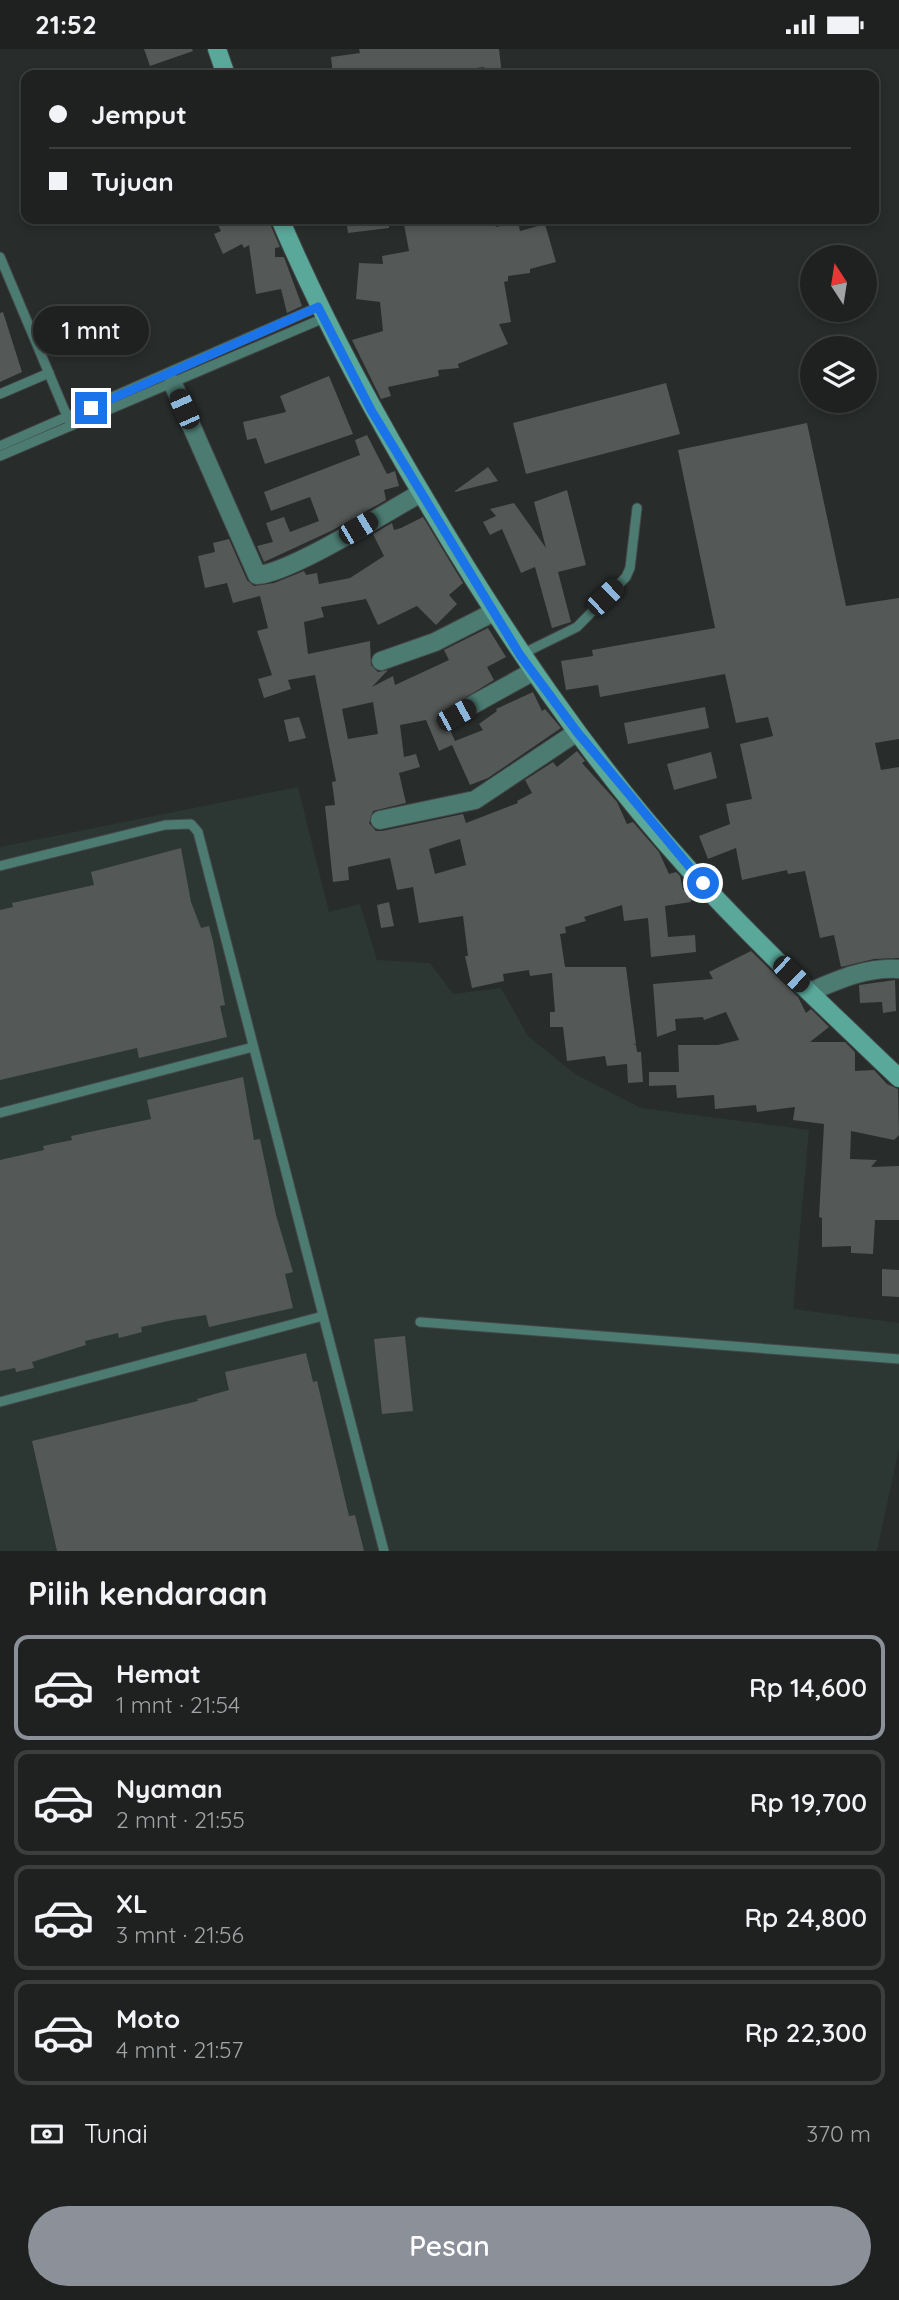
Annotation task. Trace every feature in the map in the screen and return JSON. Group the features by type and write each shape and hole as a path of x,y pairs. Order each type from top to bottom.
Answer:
{"main road":[{"path":"217,49 224,70"},
{"path":"282,224 321,313 371,410 492,613 532,672 577,732 686,865 810,992 899,1078"}],"street":[{"path":"173,384 257,575 267,575 312,554 421,493"},
{"path":"381,661 435,642 492,613"},
{"path":"456,715 532,672"},
{"path":"380,820 475,800 577,732"},
{"path":"810,992 845,976 884,968 899,969"}],"lane":[{"path":"0,257 69,422"},
{"path":"0,446 173,384 321,313"},
{"path":"0,456 69,422 321,313"},
{"path":"0,394 49,373"},
{"path":"520,655 577,627 626,577 630,568 637,508"},
{"path":"0,866 165,825 191,824 198,832 384,1551"},
{"path":"0,1114 253,1047"},
{"path":"0,1402 323,1316"},
{"path":"419,1322 899,1359"}],"shaded area":[{"path":"298,787 329,912 360,904 377,960 430,963 453,994 501,988 528,1036 575,1074 641,1108 809,1130 793,1309 899,1323 899,1449 877,1551 0,1551 0,847"}],"building":[{"path":"144,49 192,49 193,51 150,66"},
{"path":"359,49 499,49 501,70 484,70 484,67 461,70 332,70 331,57 360,53"},
{"path":"218,224 270,224 280,247 275,248 275,257 284,257 302,306 287,313 281,289 256,294 249,245 244,248 242,244 223,254 214,234 221,231"},
{"path":"347,224 389,224 389,228 348,233"},
{"path":"404,224 495,224 496,227 518,224 520,231 545,224 556,262 530,269 530,273 508,276 508,281 504,282 511,322 499,324 508,344 458,364 459,368 438,370 439,376 388,387 391,396 381,399 352,340 383,331 380,302 356,299 359,263 383,264 382,256 409,251"},
{"path":"3,312 22,372 0,382 0,313"},
{"path":"329,376 353,434 265,464 256,438 247,440 243,422 286,412 280,396"},
{"path":"666,383 680,434 526,474 513,423"},
{"path":"807,423 846,606 899,598 899,739 875,743 881,770 899,767 899,958 874,959 841,967 834,935 820,938 805,871 788,874 787,870 742,880 736,848 708,859 699,836 730,824 726,804 752,799 740,744 773,736 768,717 736,723 725,674 600,697 598,685 566,690 561,661 593,656 592,650 715,628 678,450"},
{"path":"367,435 387,474 395,471 399,486 384,490 386,500 333,530 264,562 257,546 273,542 266,523 284,517 290,532 319,521 310,497 271,511 264,492 360,455 355,440"},
{"path":"488,467 498,481 455,492 455,491"},
{"path":"567,490 586,565 558,572 571,622 552,628 535,567 521,573 502,529 490,535 483,522 496,516 490,509 514,503 546,548 534,502"},
{"path":"423,517 463,583 449,595 457,604 436,625 417,606 378,625 366,599 321,607 324,617 304,622 308,654 370,641 371,665 378,672 388,670 372,687 393,676 395,685 449,660 444,650 488,628 506,657 487,667 494,680 442,712 455,741 483,730 479,724 497,711 496,709 533,692 542,711 545,709 561,728 488,778 470,785 452,745 439,751 426,720 400,725 404,757 416,754 420,767 399,773 406,803 373,811 369,823 376,831 382,831 463,814 466,823 518,803 517,801 532,793 525,780 553,762 557,767 577,751 585,761 582,763 617,802 627,824 633,822 659,852 669,874 676,872 680,876 683,890 689,889 691,902 665,906 668,937 695,935 696,952 651,957 648,918 624,921 622,905 584,917 586,921 565,927 566,933 560,934 565,967 626,967 636,1044 633,1045 636,1045 637,1052 641,1052 643,1082 628,1083 627,1064 607,1066 605,1056 567,1061 563,1027 550,1027 550,1012 555,1012 552,973 530,976 529,970 503,974 504,981 472,988 465,956 468,956 463,916 419,923 413,887 397,890 390,858 348,867 349,880 333,882 325,806 335,805 332,782 336,781 315,675 288,680 291,689 264,698 258,679 272,675 257,631 268,628 260,596 233,603 227,583 205,588 198,556 215,552 213,543 229,539 247,580 254,586 274,583 304,571 306,575 317,573 319,584 350,578 384,556 373,534 392,523 394,530","holes":["373,702 378,734 348,739 342,709","460,839 466,865 435,874 429,849"]},
{"path":"705,707 709,728 628,744 624,723"},
{"path":"299,717 306,738 289,742 284,720"},
{"path":"711,752 717,778 674,790 667,764"},
{"path":"181,848 191,902 201,928 209,926 213,941 225,1005 220,1006 227,1037 139,1058 137,1048 0,1080 0,910 13,907 12,903 94,885 91,872"},
{"path":"389,902 394,926 381,928 377,905"},
{"path":"751,951 798,997 806,1013 811,1009 829,1027 810,1042 845,1042 855,1052 855,1071 874,1070 887,1084 898,1089 899,1135 894,1140 851,1131 850,1159 877,1160 871,1167 899,1166 899,1220 875,1220 873,1254 851,1253 851,1246 822,1247 822,1218 819,1217 824,1124 793,1120 795,1107 757,1112 756,1105 715,1109 714,1095 677,1098 676,1085 649,1086 649,1072 679,1072 678,1045 718,1045 739,1040 726,1012 704,1020 703,1017 675,1019 676,1030 657,1037 653,984 713,979 709,972"},
{"path":"895,980 896,1011 883,1013 882,1002 860,1003 859,985"},
{"path":"243,1077 254,1140 260,1139 276,1215 293,1272 285,1274 293,1308 209,1327 206,1315 173,1320 141,1327 142,1332 119,1338 118,1333 85,1341 86,1345 32,1362 34,1368 16,1372 15,1368 0,1371 0,1160 44,1150 43,1146 72,1140 71,1136 151,1119 147,1100"},
{"path":"882,1269 899,1270 899,1297 882,1296"},
{"path":"405,1336 413,1411 382,1414 374,1339"},
{"path":"306,1353 313,1382 317,1381 349,1516 355,1515 364,1551 57,1551 32,1441 198,1401 197,1399 229,1390 225,1372"}],"route":[{"path":"91,408 318,307 371,410 520,655 577,732 703,883"}]}
